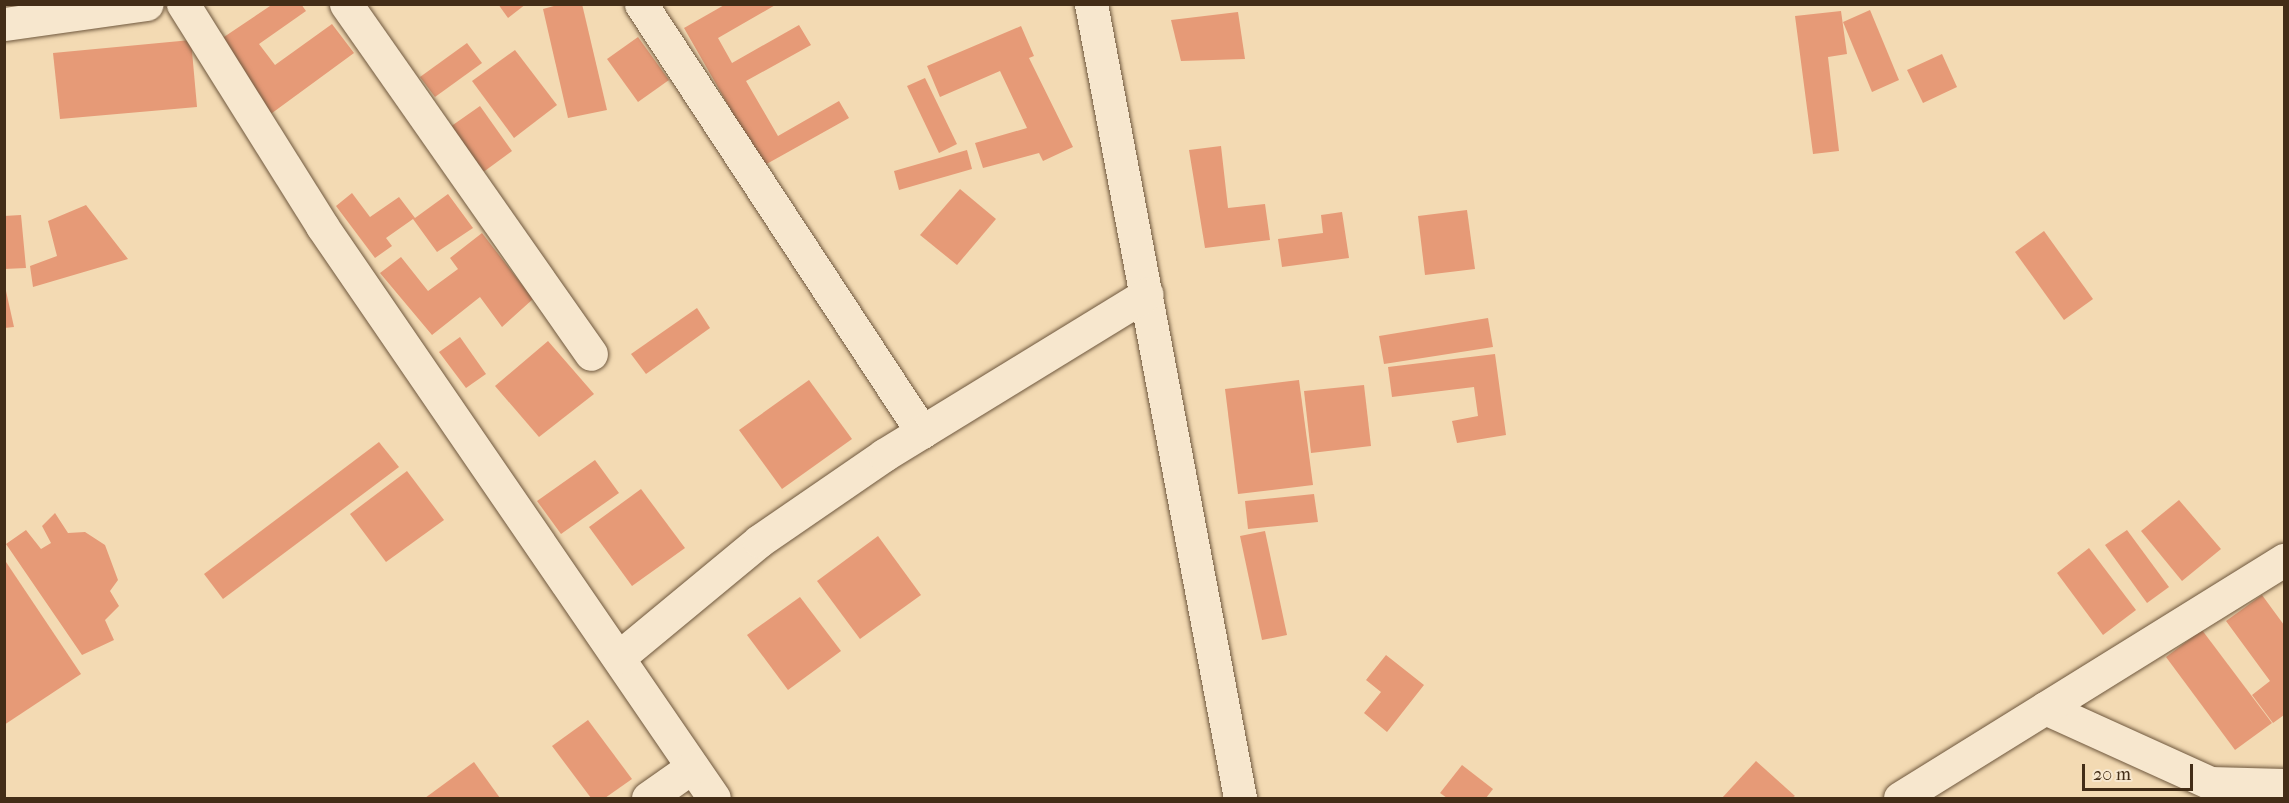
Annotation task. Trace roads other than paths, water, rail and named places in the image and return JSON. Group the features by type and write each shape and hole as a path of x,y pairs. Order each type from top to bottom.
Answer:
{"street":[{"path":"4,24 147,4"},
{"path":"183,4 322,226 714,798"},
{"path":"346,4 591,354"},
{"path":"641,4 922,432"},
{"path":"1091,4 1240,798"},
{"path":"619,657 759,541 922,432 1147,294"},
{"path":"1900,798 2284,560"},
{"path":"2045,708 2199,790 2284,785"},
{"path":"648,798 692,767"}]}
